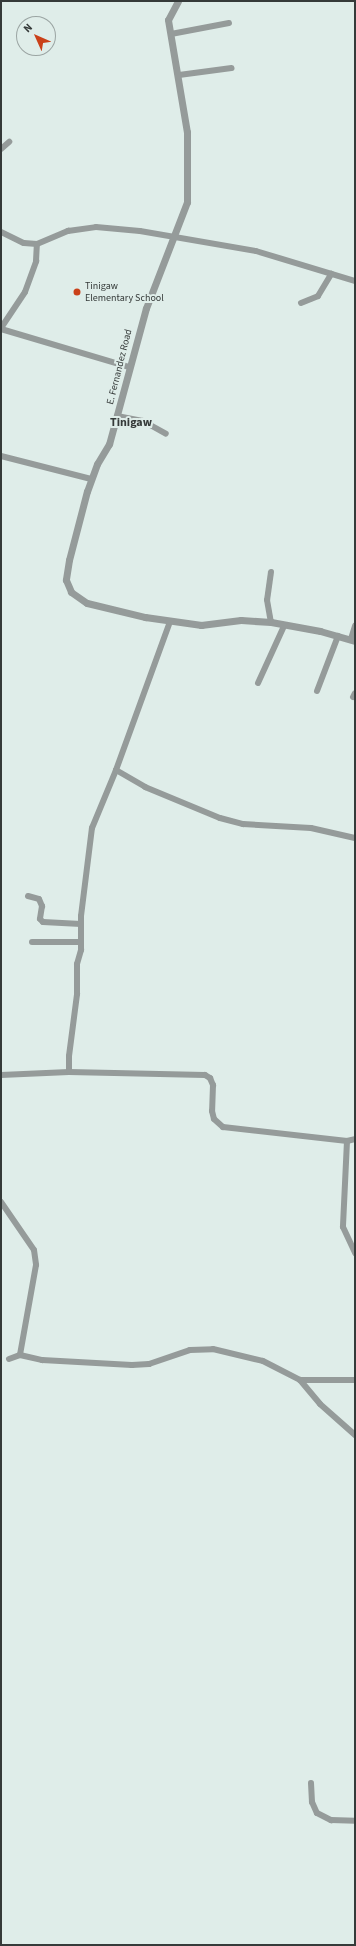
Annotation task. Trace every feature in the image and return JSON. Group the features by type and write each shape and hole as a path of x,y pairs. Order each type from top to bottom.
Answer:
{"street":[{"name":"E. Fernandez Road","path":"178,1 168,16 186,132 188,187 187,202 172,236 129,367 109,444 91,480 66,570 66,580 71,592 87,602 170,622 201,625 241,620 271,622 284,626 307,628 353,640"},
{"path":"172,34 229,23"},
{"path":"178,75 232,68"},
{"path":"1,149 9,142"},
{"path":"1,232 24,243 37,244 68,231 96,226 172,236 256,251 355,280"},
{"path":"37,244 36,261 25,292 1,329 129,367"},
{"path":"300,304 318,296 331,274"},
{"path":"117,416 143,421 166,434"},
{"path":"1,456 91,480"},
{"path":"270,572 267,600 271,622"},
{"path":"69,1072 81,924 92,828 116,770 170,622"},
{"path":"258,683 284,626"},
{"path":"353,640 355,626"},
{"path":"317,691 338,636"},
{"path":"116,770 145,787 220,818 243,824 311,828 355,838"},
{"path":"28,896 39,899 42,906 40,919 44,922 81,924"},
{"path":"32,942 80,942"},
{"path":"1,1075 69,1072 205,1075 210,1078 213,1084 212,1111 214,1119 223,1127 347,1141 355,1139"},
{"path":"347,1141 343,1227 355,1253"},
{"path":"1,1202 34,1250 36,1266 20,1355"},
{"path":"8,1359 20,1355 42,1360 132,1365 149,1364 190,1350 213,1349 263,1362 300,1380 320,1404 355,1435"},
{"path":"300,1380 355,1380"},
{"path":"310,1783 312,1802 318,1813 331,1820 355,1821"}],"place":[{"name":"Tinigaw Elementary School","path":"77,292"}],"district":[{"name":"Tinigaw","path":"131,423"}]}
